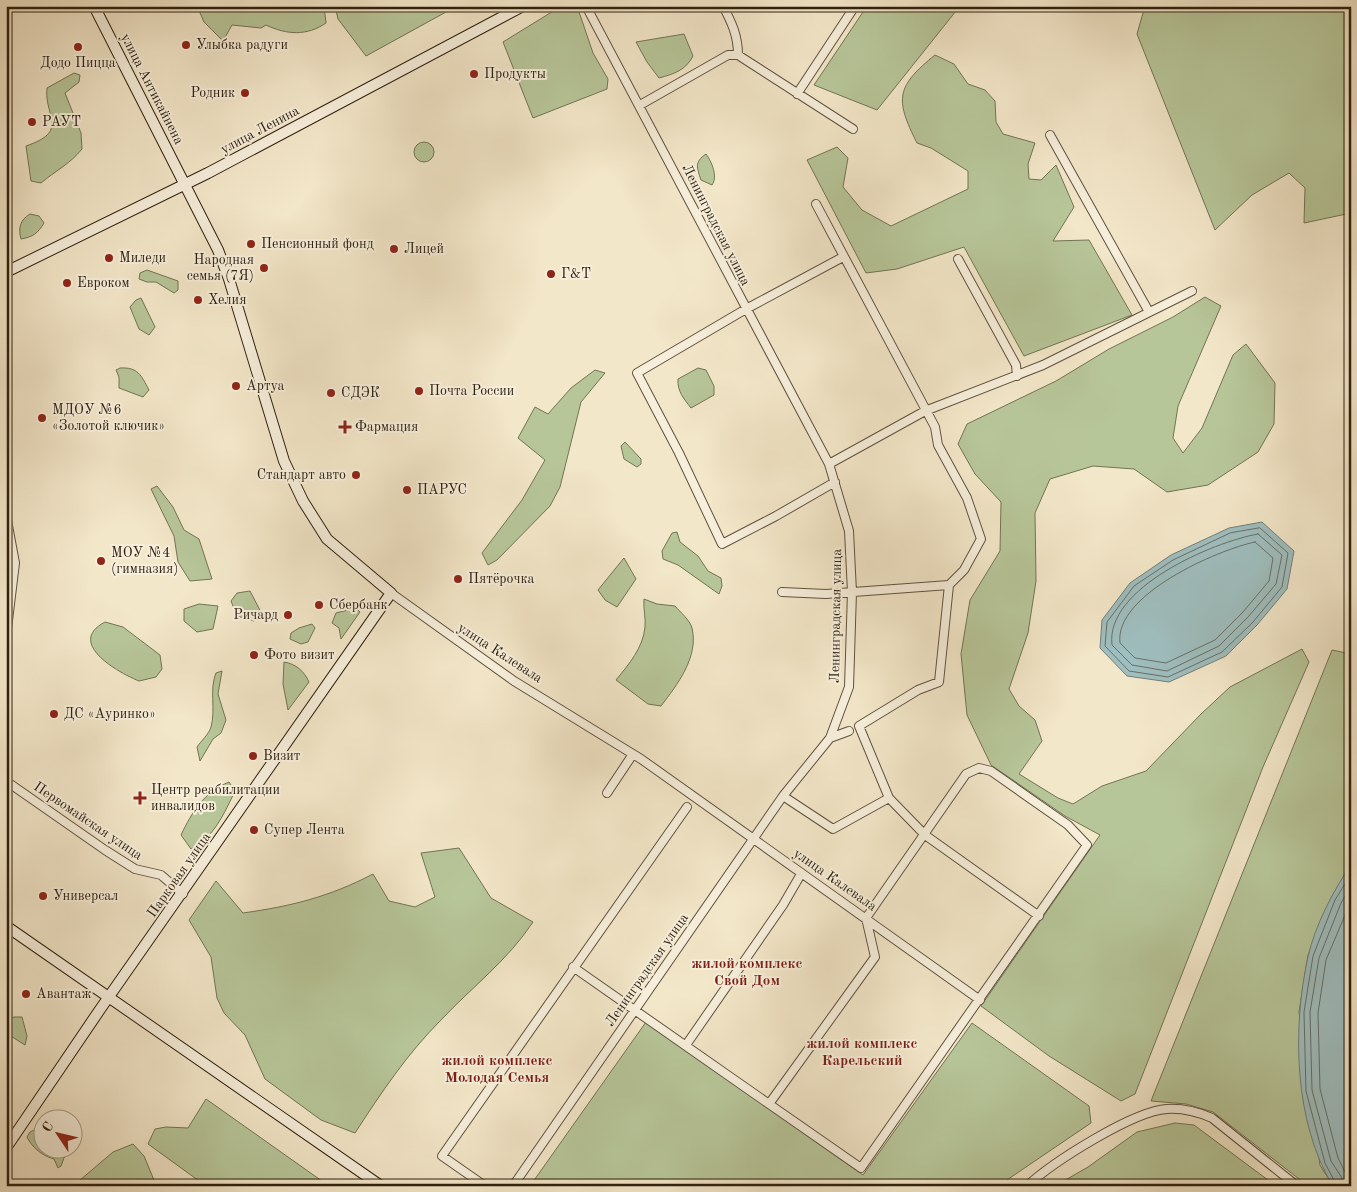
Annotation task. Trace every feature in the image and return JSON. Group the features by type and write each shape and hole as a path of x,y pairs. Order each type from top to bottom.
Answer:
{"main road":[{"name":"улица Антикайнена","path":"94,6 184,184"},
{"name":"улица Ленина","path":"6,272 184,184 377,85 523,6"},
{"name":"улица Калевала","path":"184,184 218,250 229,279 284,461 296,487 327,539 391,594"},
{"name":"Парковая улица","path":"6,1148 109,997 183,894 391,594"},
{"path":"6,926 380,1186"}],"street":[{"name":"Ленинградская улица","path":"512,1186 782,796 830,738 849,687 852,592 849,531 835,482 828,464 586,6"},
{"path":"724,6 738,41 738,56"},
{"path":"797,94 855,6"},
{"path":"640,105 728,55 738,56 853,129"},
{"path":"1050,135 1149,312"},
{"path":"816,204 935,427 938,445 967,498 981,539 964,570 949,585 939,682 918,690 859,726 889,798 925,835 1039,916"},
{"path":"835,482 722,544 679,453 637,373 746,309 843,257"},
{"path":"958,259 1016,365 1017,376"},
{"path":"828,464 925,411 1017,376 1192,291"},
{"path":"6,514 15,564 6,637"},
{"path":"782,592 852,592 949,585"},
{"name":"улица Калевала","path":"391,594 514,681 633,754 980,1000"},
{"path":"830,738 849,731"},
{"path":"607,793 633,754"},
{"path":"574,967 686,1045 769,1104 861,1168 1087,845 1068,825 991,771 979,768 966,774 866,918 875,957 769,1104"},
{"name":"Первомайская улица","path":"6,781 113,854 143,872 160,874 183,894"},
{"path":"782,796 833,828 889,798"},
{"path":"485,1186 442,1156 686,807 695,799"},
{"path":"686,1045 783,905 801,874"},
{"path":"1027,1186 1046,1168 1138,1116 1167,1109 1196,1111 1212,1118 1297,1186"}],"green space":[{"path":"197,6 324,6 326,23 312,30 297,33 282,31 266,25 261,28 232,25 223,41 204,22"},
{"path":"335,6 457,6 366,56 338,19"},
{"path":"577,6 593,53 608,79 607,89 533,118 503,42 555,10"},
{"path":"867,6 960,6 877,110 814,85"},
{"path":"1145,6 1351,6 1351,213 1304,223 1305,188 1289,173 1252,195 1215,230 1137,34"},
{"path":"684,34 693,56 687,65 679,71 659,78 636,42"},
{"path":"935,55 954,64 968,84 985,90 995,101 996,122 1003,134 1035,143 1028,164 1029,179 1041,180 1056,165 1074,207 1053,241 1089,240 1132,315 1024,356 964,247 897,269 866,273 807,160 837,147 848,158 843,187 862,210 891,226 968,189 968,171 931,148 917,143 905,115 903,94 907,85 922,66"},
{"path":"74,73 80,75 79,82 65,93 81,133 82,149 41,183 31,181 26,146 47,135 51,129 52,122 47,88"},
{"path":"420,142 428,142 434,148 434,156 428,162 420,162 414,156 414,148"},
{"path":"706,154 714,170 714,182 712,185 701,180 698,169 698,163"},
{"path":"30,214 39,216 44,223 35,234 21,239 21,225"},
{"path":"147,270 178,281 178,290 174,293 156,282 147,282 139,279 140,273"},
{"path":"1205,297 1221,306 1178,406 1173,438 1183,453 1202,428 1233,355 1246,344 1275,383 1274,424 1258,452 1208,485 1167,492 1134,469 1093,466 1050,479 1035,513 1036,581 1028,633 1009,689 1019,706 1035,720 1042,741 1019,774 1058,798 1073,804 1102,786 1146,771 1230,687 1302,649 1309,662 1263,767 1135,1094 1121,1101 1049,1056 981,1006 1100,835 1065,816 991,765 967,715 961,654 970,600 1000,551 1001,502 975,474 958,444 967,424 1056,381 1109,349 1173,317"},
{"path":"141,298 155,327 149,335 139,329 130,307 136,300"},
{"path":"120,368 131,369 141,376 149,390 143,397 119,388 119,377 116,370"},
{"path":"698,368 706,370 714,386 714,395 691,408 680,391 678,379"},
{"path":"595,370 605,373 581,402 560,487 550,506 497,560 488,565 482,553 522,500 545,460 518,438 535,407 548,414 571,388"},
{"path":"625,442 641,459 641,464 637,467 624,459 621,446"},
{"path":"157,486 173,507 184,530 199,539 212,579 190,581 178,562 174,536 151,489"},
{"path":"677,532 680,542 698,556 708,571 721,578 722,586 719,594 678,565 663,559 662,551 672,533"},
{"path":"624,558 636,579 617,607 605,600 598,590"},
{"path":"250,591 262,614 254,621 237,616 231,601 237,593"},
{"path":"644,599 657,604 675,606 687,619 692,628 693,639 689,660 680,680 661,706 648,704 616,680 635,655 644,635"},
{"path":"199,604 218,606 213,629 197,632 184,621 184,609"},
{"path":"356,608 360,612 341,639 339,628 332,623 336,613"},
{"path":"105,622 123,627 160,655 162,669 156,677 139,681 109,664 100,656 93,648 91,639 94,630"},
{"path":"312,624 315,628 308,642 301,644 290,639 291,633"},
{"path":"1332,650 1351,654 1351,864 1331,898 1308,955 1299,1012 1320,1165 1333,1186 1308,1186 1213,1112 1186,1104 1151,1101"},
{"path":"284,662 292,664 299,669 309,682 288,710 283,684"},
{"path":"222,671 218,694 226,720 221,733 213,739 200,761 197,747 211,727 214,679 216,673"},
{"path":"229,782 235,791 218,824 206,839 191,849 181,835 190,818 212,791"},
{"path":"459,848 491,898 533,922 501,961 417,1046 355,1133 321,1120 265,1079 245,1035 224,1013 217,998 211,957 189,920 216,881 243,913 310,900 341,889 373,874 389,901 415,907 435,897 421,853"},
{"path":"22,1017 27,1036 25,1045 6,1033 6,1020"},
{"path":"646,1022 863,1175 972,1023 1089,1106 1091,1123 998,1186 530,1186"},
{"path":"206,1099 329,1186 206,1186 148,1144 155,1129 166,1127 188,1128"},
{"path":"1175,1123 1194,1125 1276,1186 1055,1186 1088,1167 1137,1132"},
{"path":"32,1131 32,1145 27,1137"},
{"path":"133,1144 144,1156 156,1185 73,1186 113,1152"},
{"path":"54,1160 63,1160 61,1166 58,1168"}],"water":[{"path":"1262,522 1294,551 1287,589 1257,625 1226,656 1169,682 1127,676 1100,648 1102,620 1130,583 1171,555 1229,528"},
{"path":"1351,864 1351,1186 1333,1186 1320,1161 1310,1134 1304,1105 1300,1074 1300,1014 1308,957 1315,933 1331,897"}],"place":[{"name":"Улыбка радуги","path":"186,45"},
{"name":"Додо Пицца","path":"78,47"},
{"name":"Продукты","path":"474,74"},
{"name":"Родник","path":"245,93"},
{"name":"РАУТ","path":"32,122"},
{"name":"Пенсионный фонд","path":"251,244"},
{"name":"Лицей","path":"394,249"},
{"name":"Миледи","path":"109,258"},
{"name":"Народная семья (7Я)","path":"264,268"},
{"name":"Г&Т","path":"551,274"},
{"name":"Евроком","path":"67,283"},
{"name":"Хелия","path":"198,300"},
{"name":"Артуа","path":"236,386"},
{"name":"Почта России","path":"419,391"},
{"name":"СДЭК","path":"331,393"},
{"name":"МДОУ №6 «Золотой ключик»","path":"42,418"},
{"name":"Фармация","path":"345,427"},
{"name":"Стандарт авто","path":"356,475"},
{"name":"ПАРУС","path":"407,490"},
{"name":"МОУ №4 (гимназия)","path":"101,561"},
{"name":"Пятёрочка","path":"458,579"},
{"name":"Сбербанк","path":"319,605"},
{"name":"Ричард","path":"288,615"},
{"name":"Фото визит","path":"254,655"},
{"name":"ДС «Ауринко»","path":"54,714"},
{"name":"Визит","path":"253,756"},
{"name":"Центр реабилитации инвалидов","path":"140,798"},
{"name":"Супер Лента","path":"254,830"},
{"name":"Универсал","path":"43,896"},
{"name":"Авантаж","path":"26,994"}],"district":[{"name":"жилой комплекс Свой Дом","path":"747,972"},
{"name":"жилой комплекс Карельский","path":"862,1052"},
{"name":"жилой комплекс Молодая Семья","path":"497,1070"}]}
